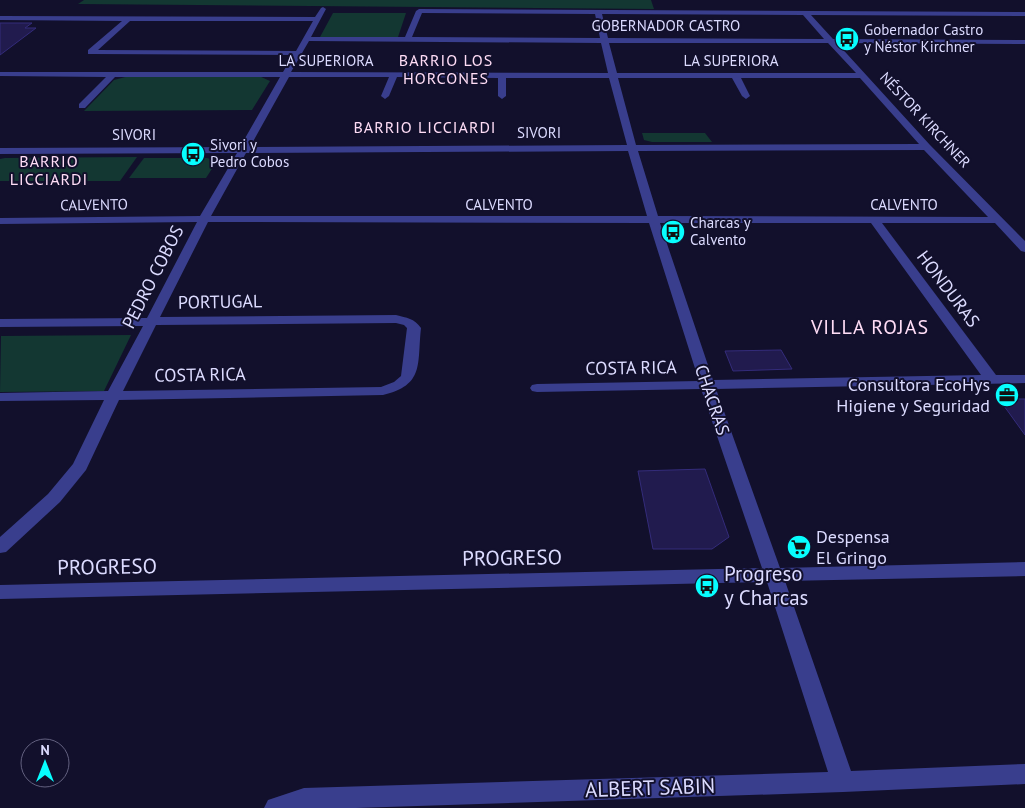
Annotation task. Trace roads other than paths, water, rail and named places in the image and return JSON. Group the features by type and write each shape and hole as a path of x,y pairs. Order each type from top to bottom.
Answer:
{"street":[{"path":"134,8 91,52 298,54"},
{"name":"PEDRO COBOS","path":"0,547 54,498 80,466 113,396 204,219 323,9"},
{"path":"408,39 419,11 1025,14"},
{"name":"CHACRAS","path":"598,12 612,75 654,220 707,386 774,574 843,782"},
{"name":"NÉSTOR KIRCHNER","path":"804,12 927,147 1025,248"},
{"path":"0,18 317,20"},
{"name":"GOBERNADOR CASTRO","path":"307,38 1025,42"},
{"path":"0,81 4,74"},
{"name":"LA SUPERIORA","path":"4,74 862,76"},
{"path":"82,106 113,74"},
{"path":"386,96 394,75"},
{"path":"502,75 502,96"},
{"path":"736,75 746,96"},
{"name":"SIVORI","path":"0,151 927,147"},
{"name":"CALVENTO","path":"0,221 204,219 998,220"},
{"name":"HONDURAS","path":"874,220 992,380"},
{"name":"PORTUGAL","path":"0,323 396,319 409,322 414,328 408,377 399,385"},
{"name":"COSTA RICA","path":"537,388 1025,379"},
{"name":"COSTA RICA","path":"0,397 383,391 399,385"},
{"name":"PROGRESO","path":"0,592 1025,569"},
{"name":"ALBERT SABIN","path":"276,808 304,799 843,782 1025,774"}],"place":[{"name":"Gobernador Castro y Néstor Kirchner","path":"847,39"},
{"name":"Sivori y Pedro Cobos","path":"193,154"},
{"name":"Charcas y Calvento","path":"673,232"},
{"name":"Consultora EcoHys Higiene y Seguridad","path":"1007,395"},
{"name":"Despensa El Gringo","path":"799,547"},
{"name":"Progreso y Charcas","path":"707,586"}],"district":[{"name":"BARRIO LOS HORCONES","path":"446,69"},
{"name":"BARRIO LICCIARDI","path":"425,127"},
{"name":"BARRIO LICCIARDI","path":"49,170"},
{"name":"VILLA ROJAS","path":"870,327"}]}
